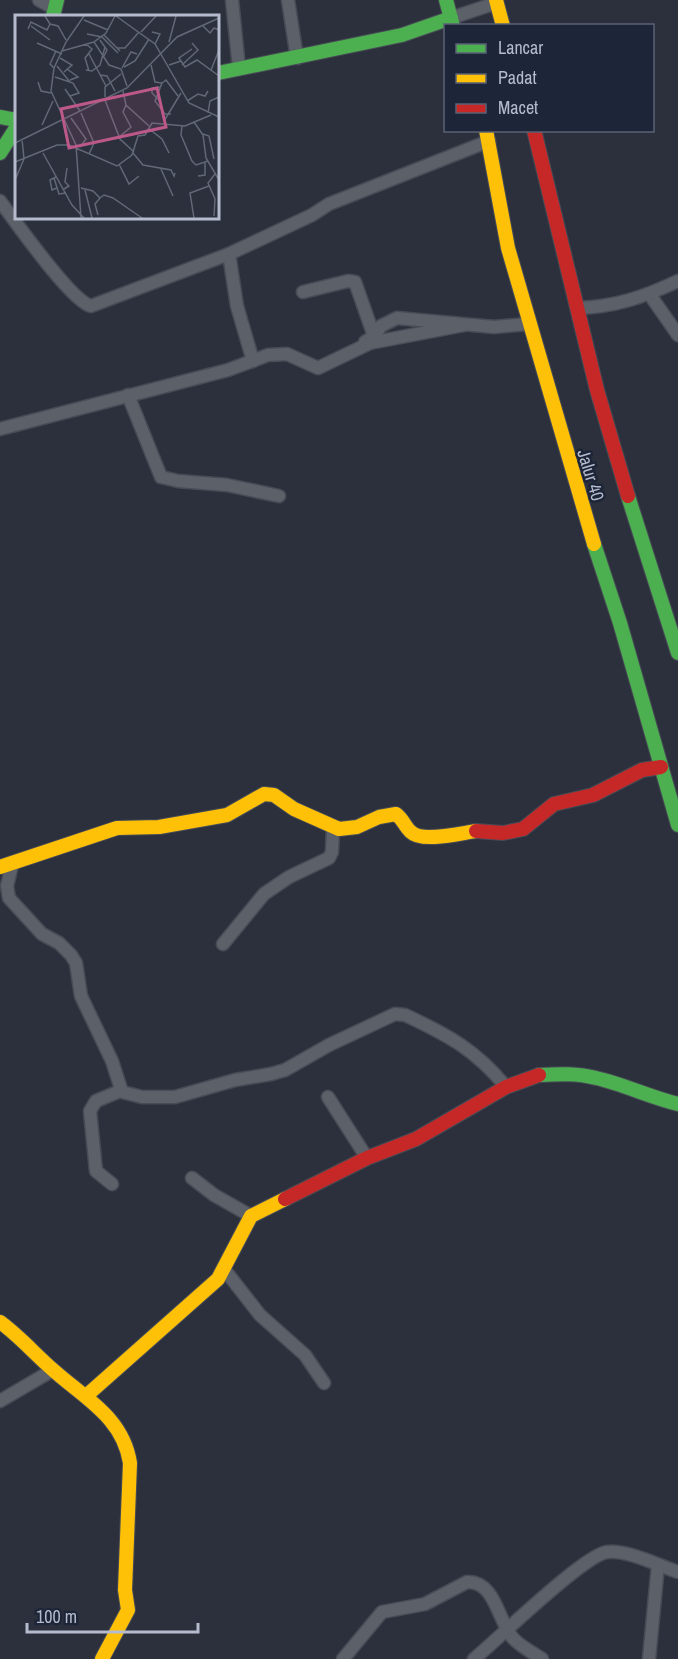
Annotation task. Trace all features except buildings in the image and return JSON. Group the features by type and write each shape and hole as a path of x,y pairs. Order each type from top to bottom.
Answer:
{"main road":[{"path":"446,0 452,22"},
{"path":"497,1 503,24"},
{"path":"219,74 444,24"},
{"path":"0,117 15,120"},
{"path":"0,153 15,130"},
{"name":"Jalur 40","path":"534,132 577,308 627,494 678,653"},
{"name":"Jalur 40","path":"487,136 508,248 528,324 575,486 620,623 678,825"},
{"path":"6,866 117,828 159,827 227,815 264,794 274,795 294,809 333,828 351,828 379,817 396,814 403,819 410,832 421,838 484,830 503,833 523,829 554,804 593,795 642,770 661,767"},
{"path":"86,1396 218,1279 251,1216 367,1158 416,1138 506,1087 538,1075 570,1074 597,1078 647,1097 678,1104"},
{"path":"0,1322 53,1370 106,1412 125,1440 130,1454 125,1590 128,1610 108,1656"}],"street":[{"path":"39,0 55,9"},
{"path":"232,0 239,68"},
{"path":"288,0 297,58"},
{"path":"452,22 497,1"},
{"path":"0,201 52,268 82,302 88,305 229,254 312,215 329,204 487,136"},
{"path":"229,254 237,306 253,361"},
{"path":"303,292 348,281 355,282 359,286 375,336"},
{"path":"577,308 616,306 650,295 678,281"},
{"path":"650,295 678,335"},
{"path":"347,355 375,336 381,326 397,318 494,327 528,324"},
{"path":"0,429 228,370 281,353 318,368 370,343 464,325"},
{"path":"128,395 161,477 178,481 227,485 279,496"},
{"path":"223,944 264,894 289,876 329,858 332,852 333,828"},
{"path":"6,866 9,898 42,934 59,943 76,963 81,996 112,1061 120,1091"},
{"path":"112,1184 99,1177 96,1172 90,1111 96,1101 120,1091 142,1097 175,1097 235,1080 285,1070 329,1045 395,1014 405,1015 461,1043 488,1065 506,1087"},
{"path":"328,1097 367,1158"},
{"path":"192,1178 214,1195 251,1216"},
{"path":"224,1269 260,1315 305,1355 324,1383"},
{"path":"0,1401 53,1370"},
{"path":"474,1659 574,1570 604,1552 615,1552 678,1572"},
{"path":"650,1659 658,1565"},
{"path":"343,1659 382,1612 425,1604 467,1582 474,1582 485,1590 507,1632 518,1643 542,1659"}],"traffic: fast":[{"path":"53,15 57,0"},
{"path":"446,0 452,24"},
{"path":"219,73 402,35 451,18"},
{"path":"0,117 15,120"},
{"path":"0,153 15,130"},
{"path":"628,496 678,653"},
{"path":"594,544 620,623 678,825"},
{"path":"539,1075 589,1076 678,1104"}],"traffic: slow":[{"path":"496,0 502,24"},
{"path":"486,132 508,248 594,544"},
{"path":"0,867 117,828 159,827 227,815 264,794 274,795 294,809 339,829 357,827 379,817 396,814 411,832 424,837 476,831"},
{"path":"86,1396 218,1279 251,1216 285,1199"},
{"path":"0,1322 89,1399 111,1421 126,1447 130,1463 125,1590 128,1610 102,1659"}],"traffic: jam":[{"path":"534,132 597,390 628,496"},
{"path":"476,831 503,833 523,829 554,804 593,795 642,770 661,767"},
{"path":"285,1199 367,1158 416,1139 506,1087 539,1075"}]}
